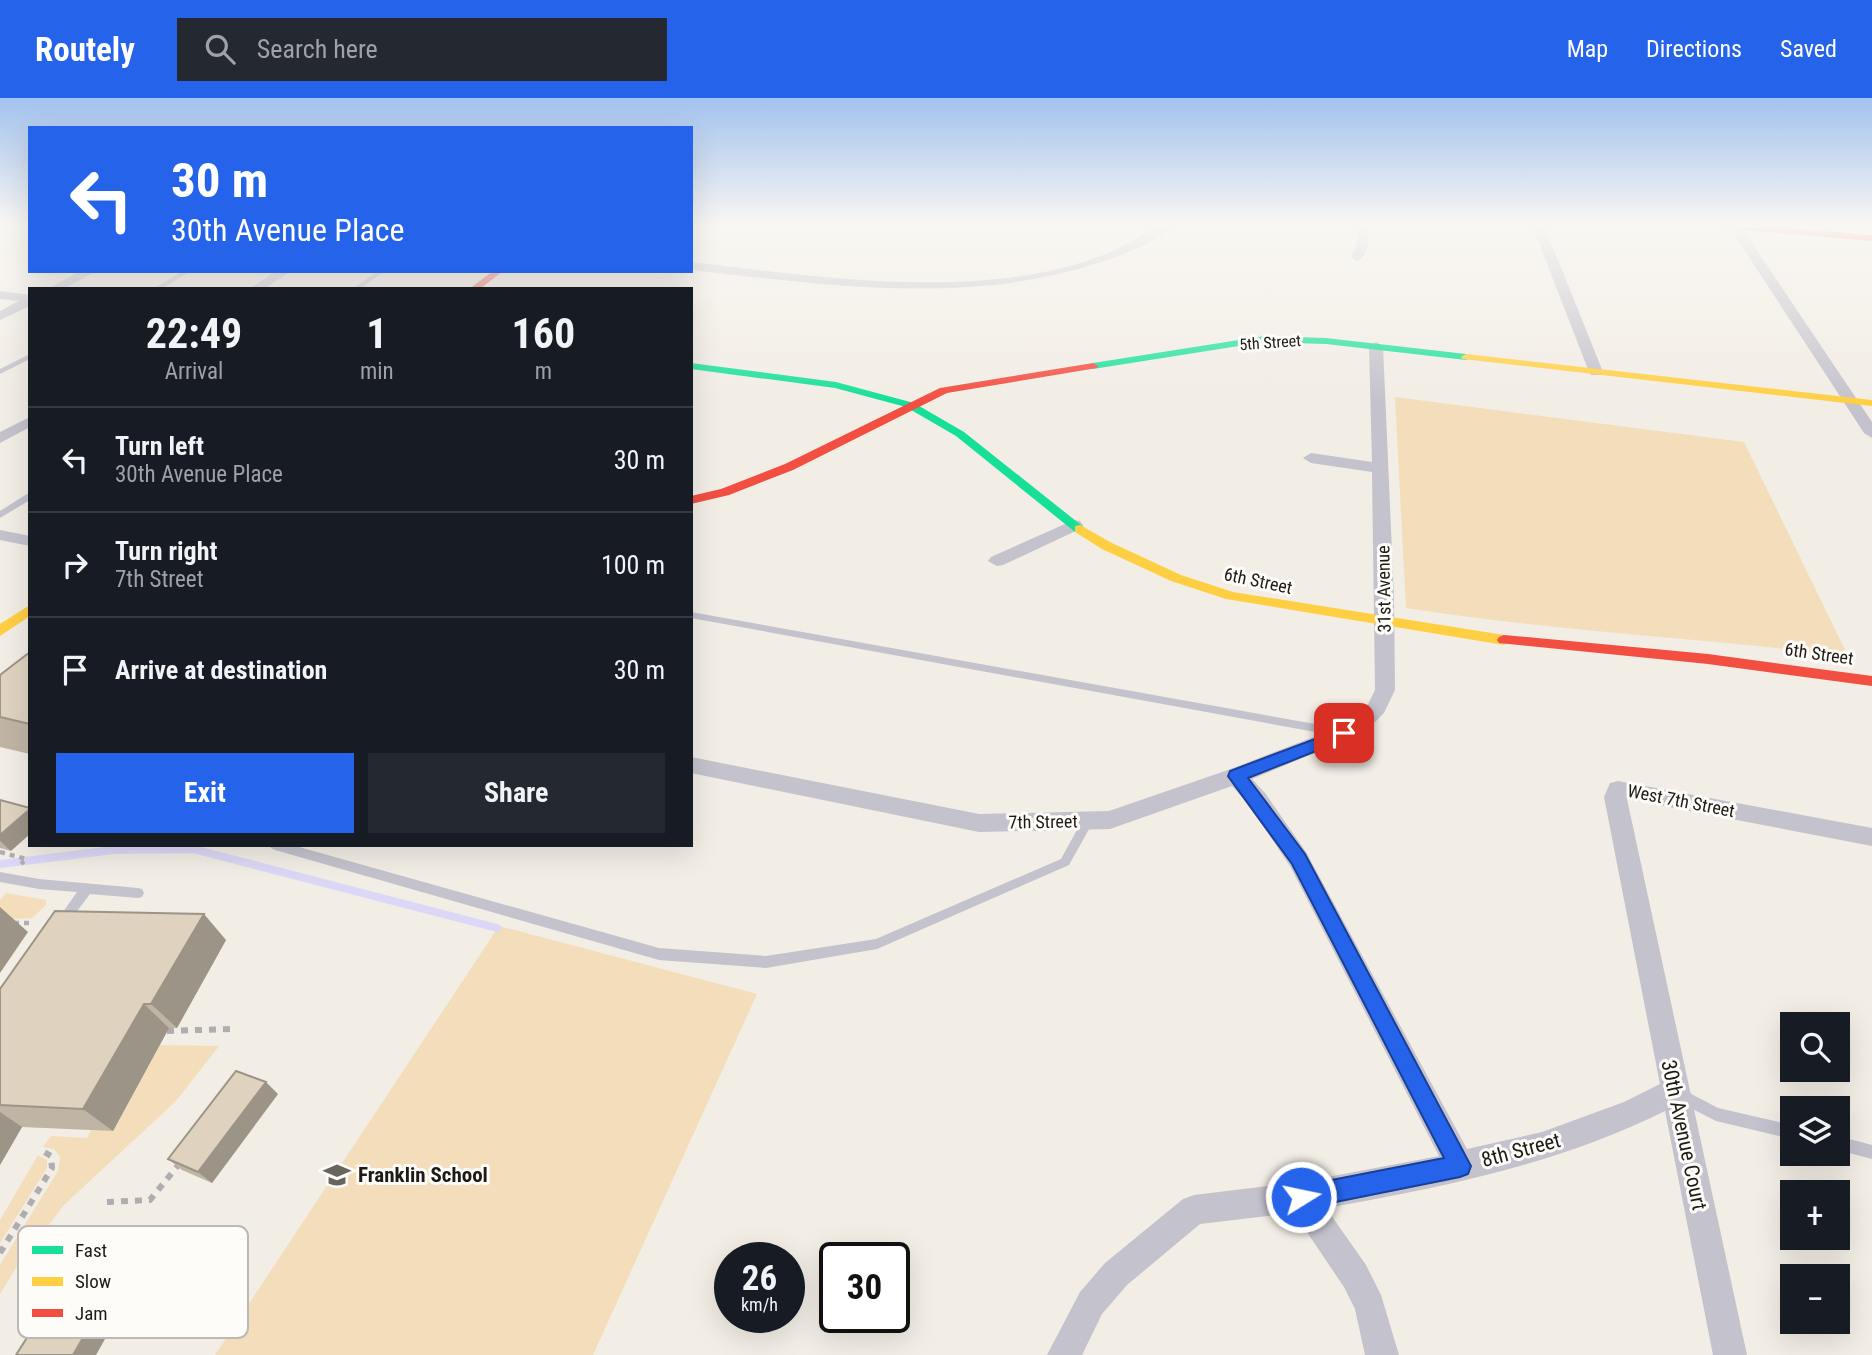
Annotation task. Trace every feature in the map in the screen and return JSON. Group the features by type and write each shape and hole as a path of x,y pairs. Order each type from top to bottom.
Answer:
{"street":[{"path":"919,284 958,284"},
{"path":"1561,284 1596,372"},
{"path":"1770,284 1872,433"},
{"path":"0,295 28,300"},
{"path":"0,316 28,301"},
{"name":"5th Street","path":"693,500 724,494 759,481 909,405 960,386 1264,340 1301,339 1376,346 1872,403"},
{"name":"31st Avenue","path":"1376,346 1385,690 1377,708"},
{"name":"6th Street","path":"693,366 836,385 909,405 960,434 1074,524 1137,562 1176,579 1231,596 1384,622 1548,645 1708,659 1872,681"},
{"path":"0,438 28,422"},
{"path":"1311,458 1381,468"},
{"path":"997,561 1074,524"},
{"path":"0,535 28,541"},
{"path":"5,627 28,610"},
{"path":"5,627 28,627"},
{"name":"7th Street","path":"693,765 979,823 1110,820 1236,776 1344,733 1364,721 1377,708"},
{"path":"1236,776 1257,799 1298,859 1460,1166"},
{"name":"West 7th Street","path":"1641,915 1615,797 1618,789 1872,837"},
{"name":"30th Avenue Court","path":"1641,915 1674,1092 1730,1355"},
{"name":"8th Street","path":"1064,1355 1091,1303 1116,1274 1194,1210 1301,1197 1542,1147 1631,1113 1674,1092"},
{"path":"1301,1197 1355,1276 1370,1306 1382,1355"}],"lane":[{"path":"0,372 28,357"},
{"path":"0,515 28,497"},
{"path":"693,615 1344,733"},
{"path":"282,847 659,954 766,962 877,944 1065,862 1087,821"},
{"path":"0,877 138,893"},
{"path":"55,931 87,888"},
{"path":"1674,1092 1716,1114 1780,1129"},
{"path":"1850,1146 1872,1152"}],"path":[{"path":"10,923 31,923"},
{"path":"167,1031 230,1028"},
{"path":"0,1253 52,1168 54,1161 51,1156 41,1150"},
{"path":"107,1202 150,1200 183,1159"}],"shaded area":[{"path":"1395,397 1744,442 1848,656 1516,623 1406,608"},
{"path":"6,893 46,900 46,905 32,918 0,920 0,900"},
{"path":"499,926 757,994 593,1355 215,1355 226,1338 248,1338 248,1305"},
{"path":"160,1045 219,1046 176,1101 64,1205 48,1226 24,1226 58,1171 60,1157 54,1149 43,1147 51,1136 87,1138 91,1130 113,1131"},
{"path":"38,1155 47,1160 47,1168 0,1243 0,1220"},
{"path":"18,1236 18,1265 0,1294 0,1265"}],"building":[{"path":"28,654 28,724 0,717 0,675"},
{"path":"0,800 28,807 28,811 0,835"},
{"path":"55,911 204,914 151,1004 144,1004 83,1109 0,1105 0,989"},
{"path":"236,1071 266,1082 198,1172 168,1159"},
{"path":"27,1338 83,1338 73,1355 16,1355"}],"waterway":[{"path":"0,864 114,850 193,849 497,928"}],"traffic: fast":[{"path":"1093,366 1264,339 1326,341 1466,357"},
{"path":"693,366 836,385 910,405 960,434 1080,529"}],"traffic: slow":[{"path":"1466,357 1872,403"},
{"path":"1080,529 1107,546 1176,578 1231,596 1504,640"},
{"path":"0,631 28,610"}],"traffic: jam":[{"path":"477,287 481,284"},
{"path":"693,500 725,492 789,467 944,390 1093,366"},
{"path":"1504,640 1708,659 1872,681"}],"place":[{"name":"Franklin School","path":"337,1175"}],"route":[{"path":"1301,1197 1460,1166 1298,859 1257,799 1236,776 1344,733"}]}
